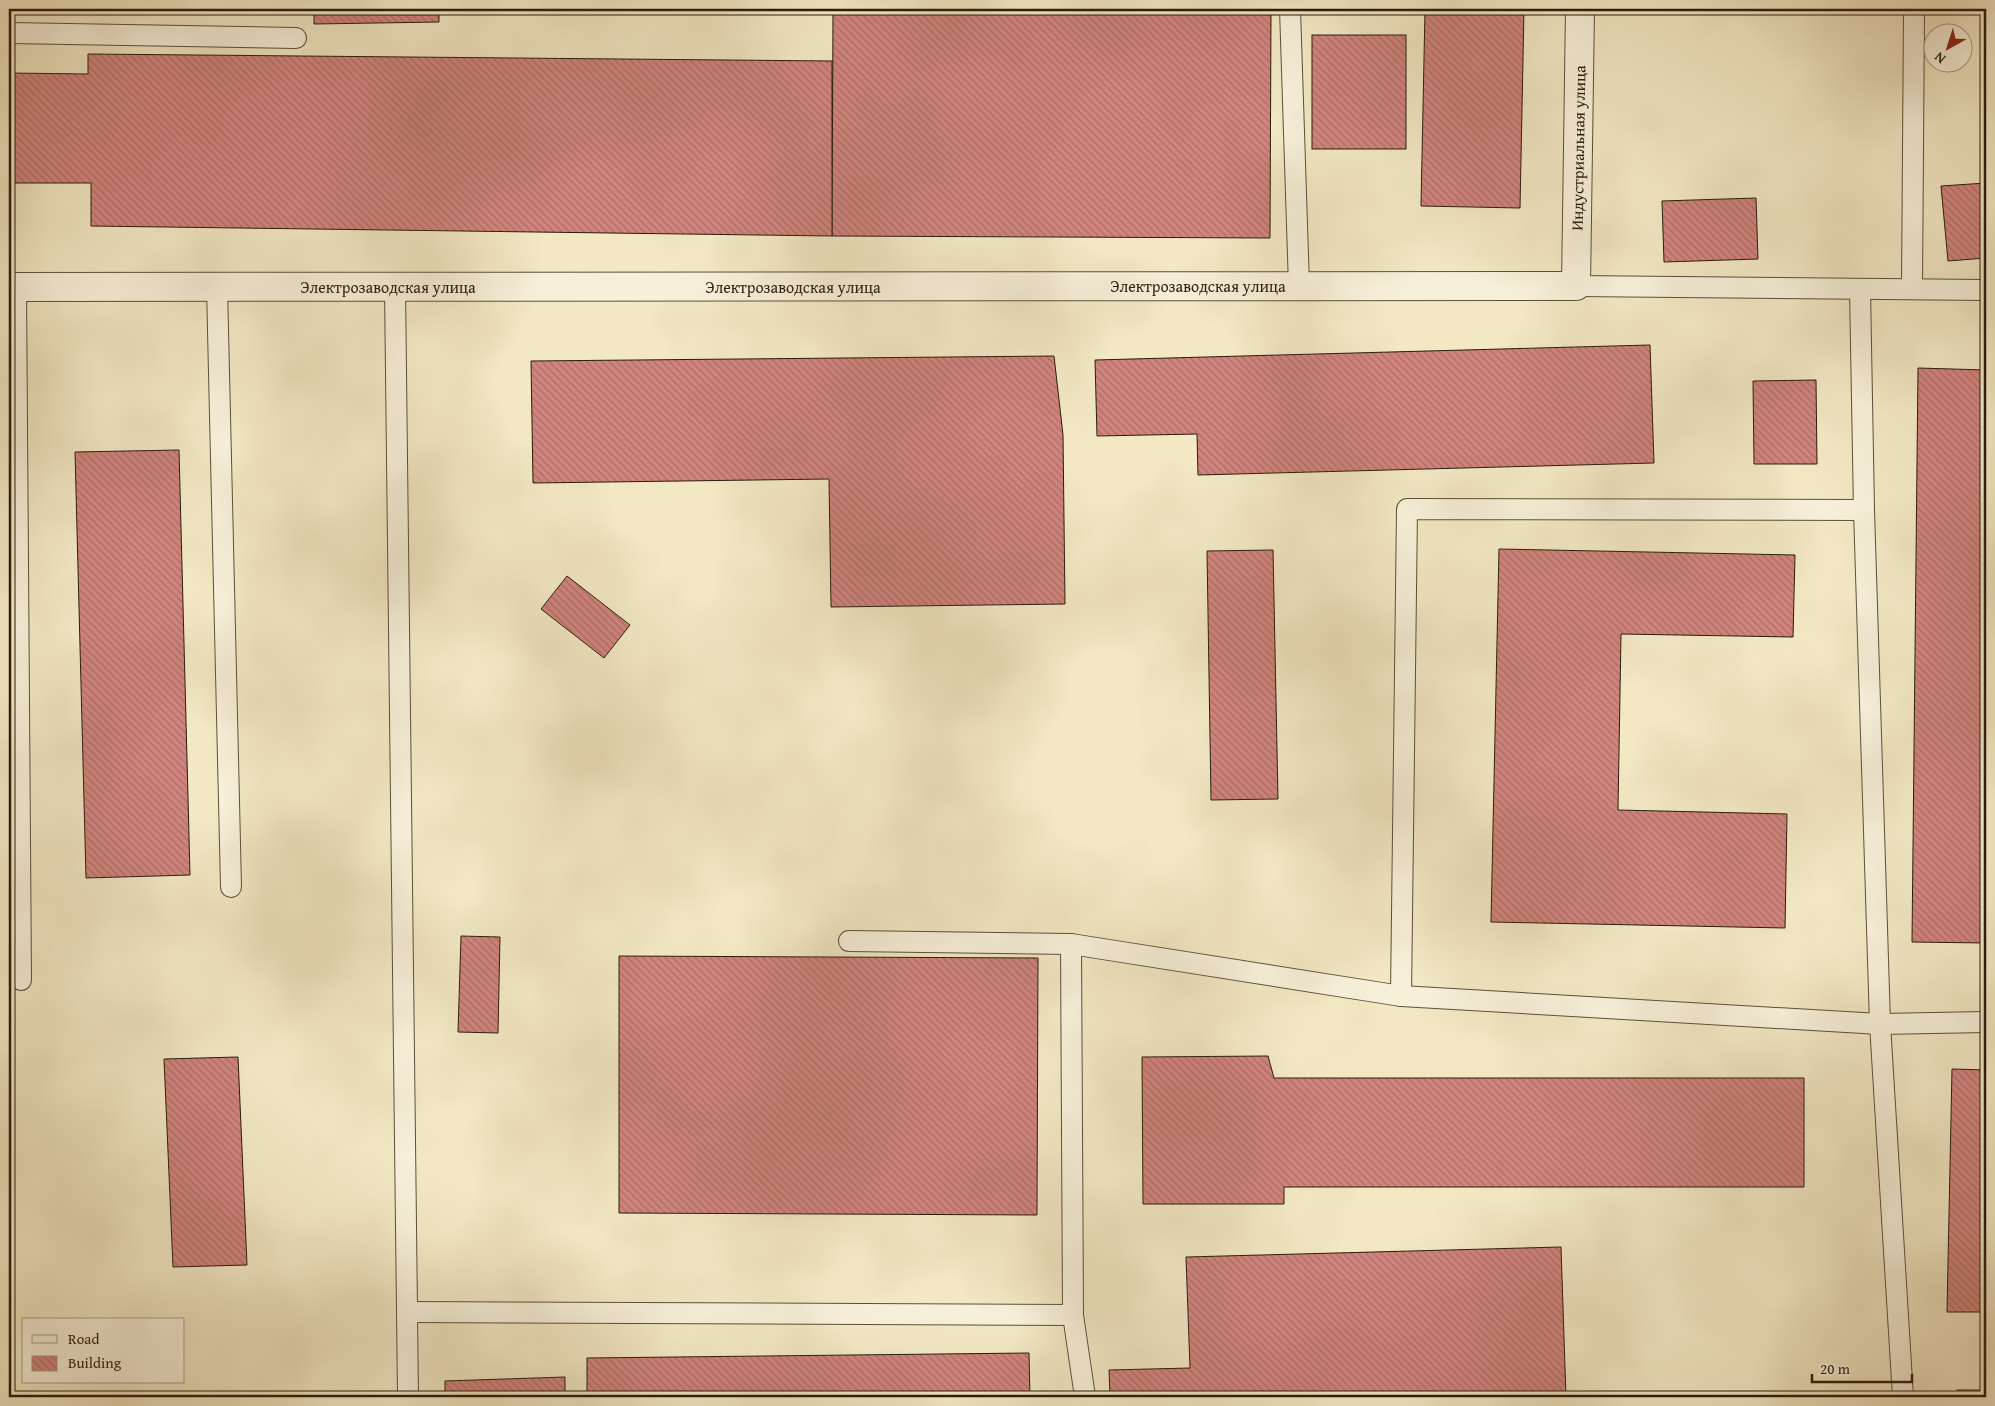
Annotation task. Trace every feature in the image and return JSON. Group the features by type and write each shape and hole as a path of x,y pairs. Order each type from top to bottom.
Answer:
{"street":[{"name":"Индустриальная улица","path":"1576,286 1580,9"},
{"name":"Электрозаводская улица","path":"12,287 1576,286"}],"lane":[{"path":"1290,9 1299,286"},
{"path":"1912,289 1914,9"},
{"path":"9,34 296,38"},
{"path":"1576,286 1986,290"},
{"path":"12,287 21,980"},
{"path":"217,287 231,888"},
{"path":"395,287 408,1397"},
{"path":"1860,289 1864,510 1880,1024 1903,1397"},
{"path":"1400,996 1407,509 1864,510"},
{"path":"849,941 1071,944 1400,996 1880,1024 1986,1022"},
{"path":"1071,944 1073,1315 1085,1397"},
{"path":"407,1312 1073,1315"}],"building":[{"path":"314,9 439,9 439,22 314,24"},
{"path":"833,9 1271,9 1270,238 832,236"},
{"path":"1425,9 1524,9 1520,208 1421,206"},
{"path":"1312,35 1406,35 1406,149 1312,149"},
{"path":"88,54 832,61 832,236 91,226 91,183 9,183 9,73 88,74"},
{"path":"1986,183 1986,258 1948,261 1941,186"},
{"path":"1756,198 1758,259 1664,262 1662,201"},
{"path":"1650,345 1654,463 1198,475 1197,434 1097,436 1095,360"},
{"path":"1054,356 1063,435 1065,604 831,607 829,479 533,483 531,361"},
{"path":"1918,368 1986,370 1986,943 1912,942"},
{"path":"1816,380 1817,464 1754,464 1753,381"},
{"path":"179,450 190,875 86,878 75,452"},
{"path":"1499,549 1795,555 1793,637 1621,634 1618,810 1787,814 1785,928 1491,922"},
{"path":"1273,550 1278,799 1211,800 1207,551"},
{"path":"567,576 630,625 604,658 541,609"},
{"path":"461,936 500,937 498,1033 458,1032"},
{"path":"619,956 1038,958 1037,1215 619,1213"},
{"path":"1268,1056 1274,1078 1804,1078 1804,1187 1284,1187 1284,1204 1143,1204 1142,1057"},
{"path":"238,1057 247,1265 173,1267 164,1059"},
{"path":"1952,1069 1986,1070 1986,1312 1947,1312"},
{"path":"1561,1247 1566,1397 1110,1397 1109,1370 1190,1368 1186,1257"},
{"path":"1029,1353 1030,1397 587,1397 587,1358"},
{"path":"565,1377 565,1397 445,1397 445,1381"},
{"path":"1957,1390 1986,1390 1986,1397 1957,1397"}]}
